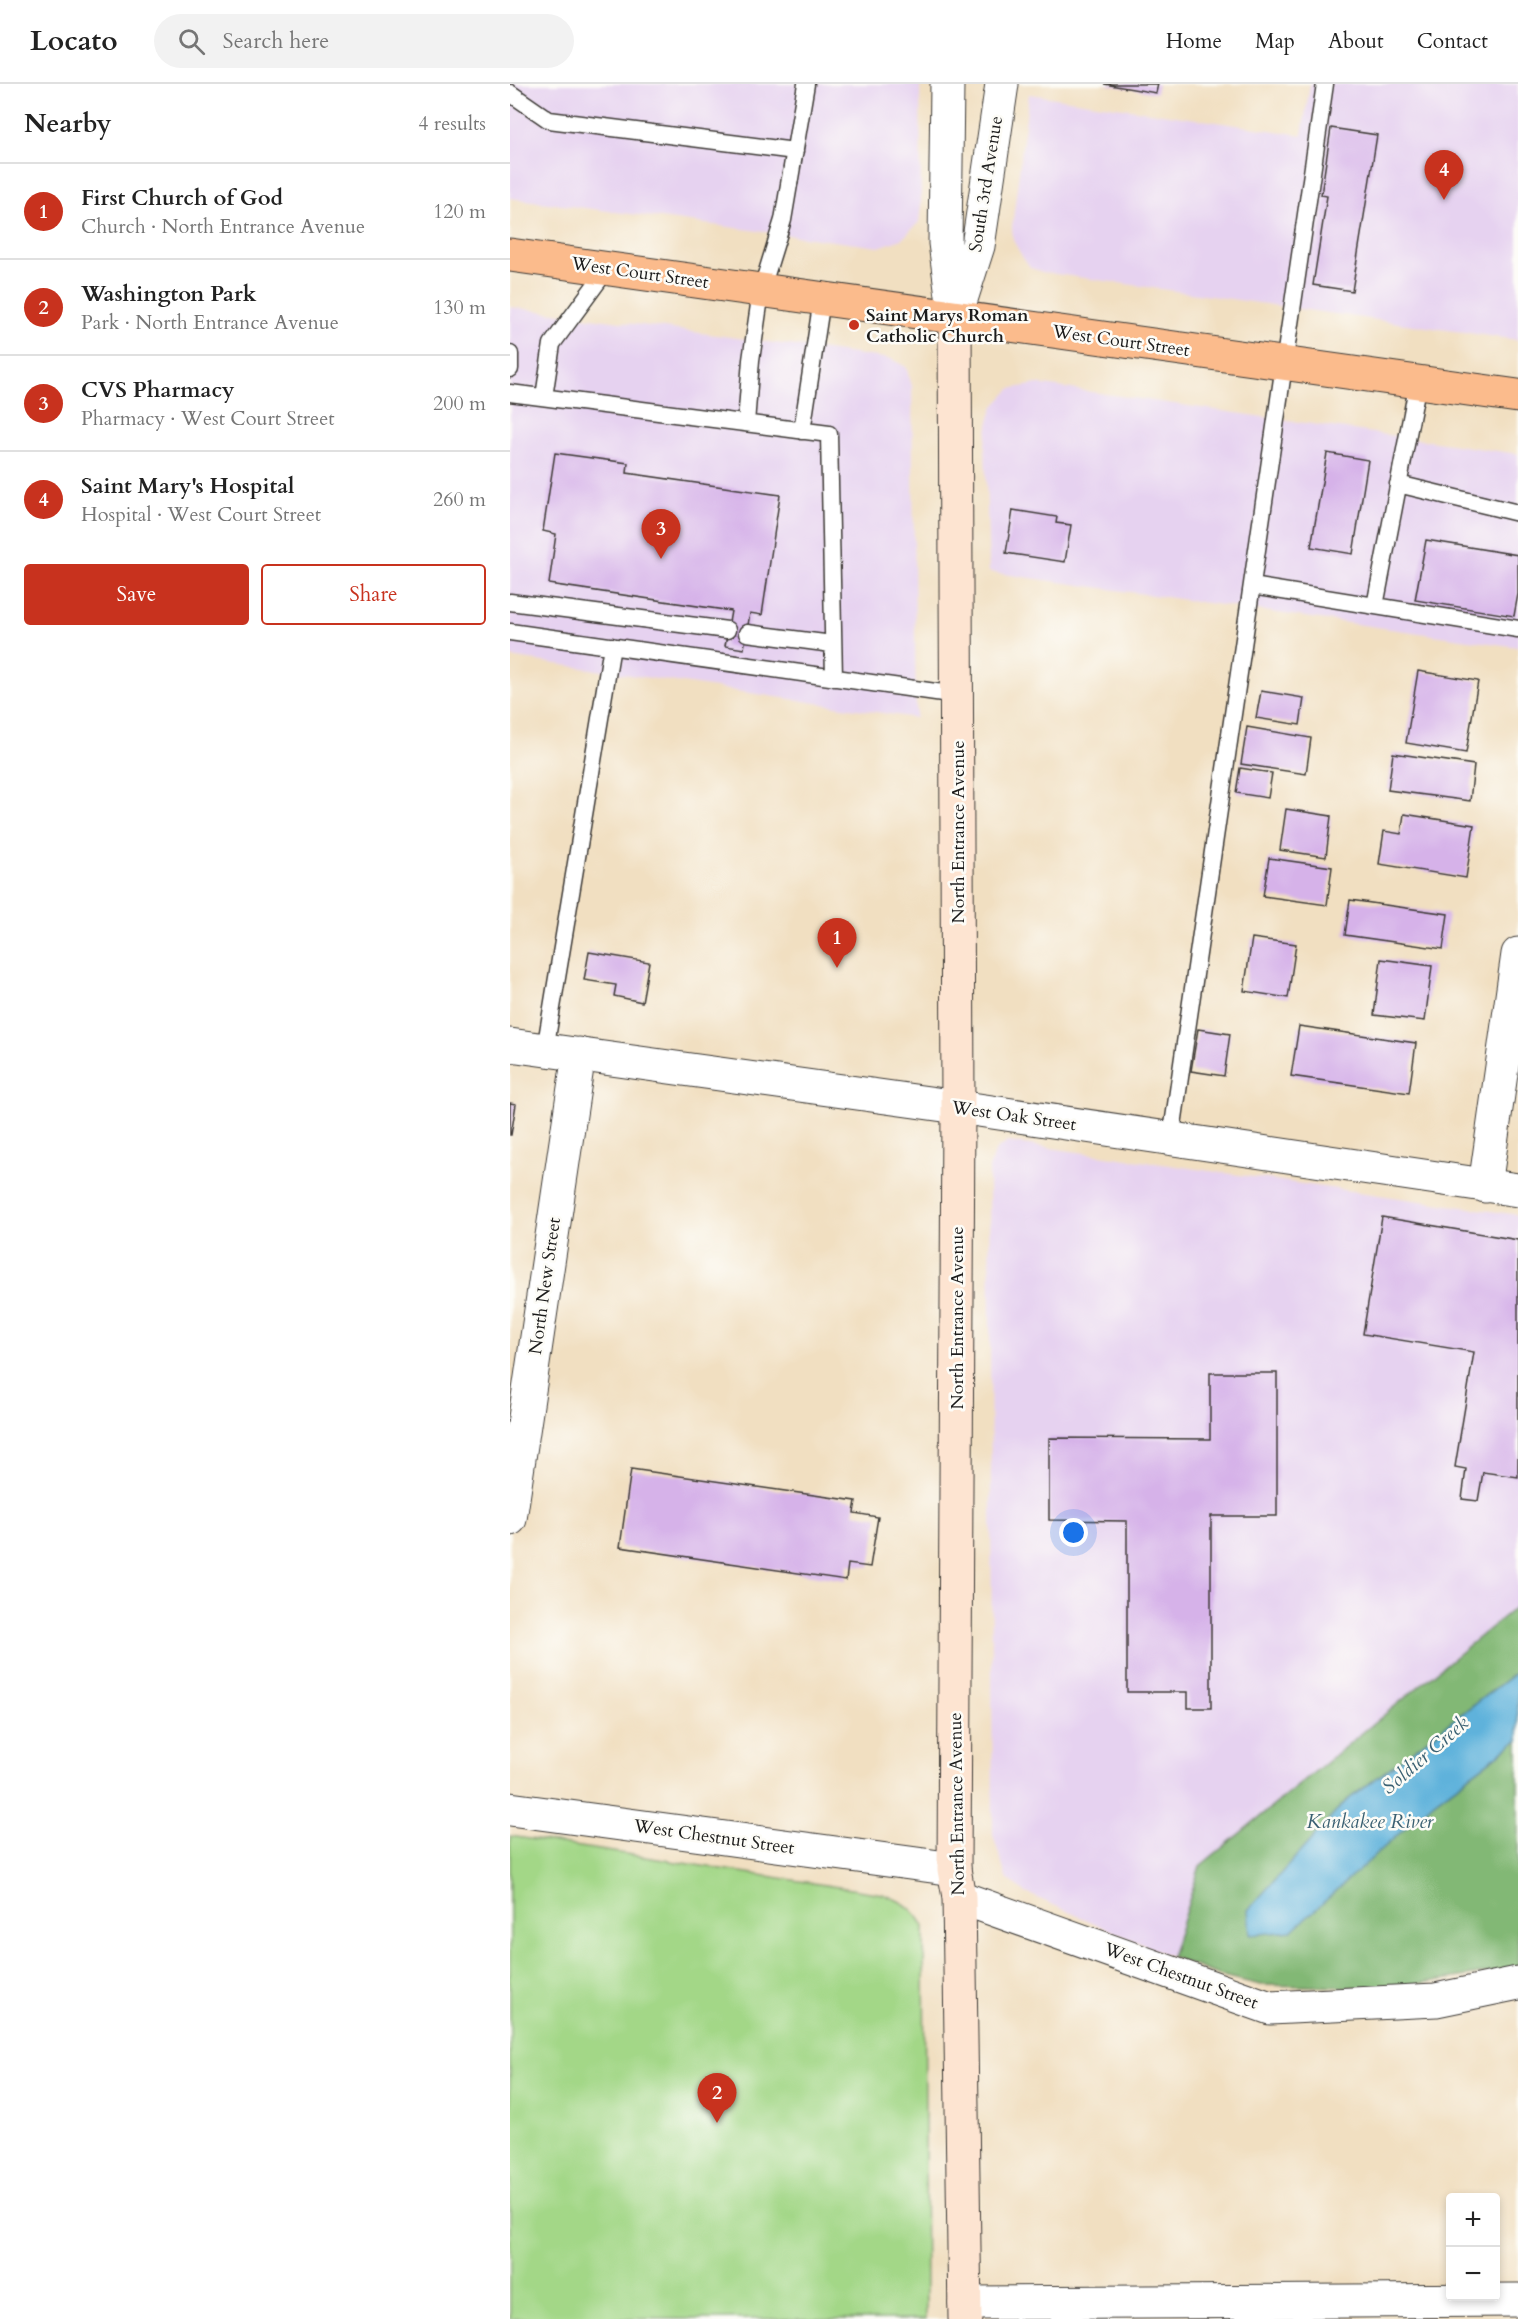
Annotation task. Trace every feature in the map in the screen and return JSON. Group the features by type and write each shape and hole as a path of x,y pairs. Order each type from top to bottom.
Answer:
{"main road":[{"name":"West Court Street","path":"510,255 1518,396"},
{"name":"North Entrance Avenue","path":"955,318 958,1107 957,1883 965,2311"}],"street":[{"path":"947,84 945,243 955,318"},
{"name":"South 3rd Avenue","path":"955,318 978,246 1002,84"},
{"path":"1485,1185 1518,954"},
{"name":"West Oak Street","path":"510,1045 958,1107 1518,1190"},
{"name":"North New Street","path":"510,1519 579,1054"},
{"name":"West Chestnut Street","path":"510,1809 957,1883 1270,2008 1436,2000 1518,1983"},
{"path":"965,2311 1280,2310 1518,2300"}],"lane":[{"path":"746,423 761,291 783,220 807,84"},
{"path":"1171,1139 1325,84"},
{"path":"510,93 549,120 795,151"},
{"path":"544,397 552,344 607,269"},
{"path":"802,431 822,299"},
{"path":"510,354 510,369"},
{"path":"1375,606 1418,382"},
{"path":"510,393 829,434 834,678"},
{"path":"1398,484 1518,513"},
{"path":"1252,586 1518,629"},
{"path":"510,602 728,630"},
{"path":"510,632 957,695"},
{"path":"747,633 832,644"},
{"path":"545,1050 612,646"}],"shaded area":[{"path":"510,84 920,84 921,205 919,222 902,239 879,247 510,198"},
{"path":"1310,84 1518,84 1518,340 1042,272 1031,268 1023,258 1013,240 1012,227 1029,94 1302,135"},
{"path":"510,307 891,359 906,367 912,386 916,718 510,657"},
{"path":"1037,384 1518,454 1518,647 989,572 985,444 989,421 994,406 1010,389"},
{"path":"1008,1142 1518,1215 1518,1605 1200,1866 1171,1957 1024,1892 1006,1877 993,1835 989,1168 996,1150"}],"green space":[{"path":"1518,1605 1518,1671 1345,1802 1434,1802 1518,1740 1518,1968 1390,1988 1261,1985 1218,1975 1171,1957 1200,1866"},
{"path":"510,1836 883,1894 902,1903 916,1914 924,1926 926,2319 510,2319"}],"water":[{"name":"Kankakee River","path":"1518,1671 1518,1740 1434,1802 1292,1931 1250,1935 1248,1910 1345,1802"}],"building":[{"path":"1104,84 1158,84 1156,93"},
{"path":"1331,128 1377,135 1352,291 1313,285 1327,196 1321,195"},
{"path":"555,453 628,463 627,473 780,495 762,615 750,613 744,649 725,646 731,611 549,584 556,534 543,531"},
{"path":"1327,453 1368,460 1353,554 1311,547"},
{"path":"1013,510 1057,517 1056,523 1071,525 1065,562 1006,553"},
{"path":"1426,540 1518,555 1518,594 1514,616 1415,600"},
{"path":"1418,671 1478,681 1466,753 1406,743"},
{"path":"1261,691 1304,698 1300,725 1256,718"},
{"path":"1247,727 1311,738 1306,774 1241,764"},
{"path":"1393,753 1474,765 1470,801 1388,790"},
{"path":"1240,768 1272,773 1268,798 1236,793"},
{"path":"1286,809 1331,816 1326,857 1280,850"},
{"path":"1404,814 1474,825 1466,878 1379,864 1384,831 1401,834"},
{"path":"1269,858 1332,867 1327,905 1263,896"},
{"path":"1350,900 1448,914 1443,949 1345,935"},
{"path":"1252,938 1296,944 1288,998 1244,991"},
{"path":"589,952 649,962 642,1002 614,996 616,985 584,980"},
{"path":"1381,959 1432,966 1425,1021 1374,1015"},
{"path":"1299,1026 1416,1043 1409,1093 1291,1076"},
{"path":"1198,1029 1230,1034 1224,1076 1191,1071"},
{"path":"510,1103 516,1104 511,1135 510,1135"},
{"path":"1382,1217 1518,1240 1518,1477 1483,1472 1478,1501 1462,1499 1466,1469 1455,1467 1474,1352 1363,1334"},
{"path":"1210,1373 1277,1373 1277,1516 1211,1516 1211,1708 1188,1708 1188,1692 1127,1692 1127,1521 1049,1520 1049,1438 1210,1439"},
{"path":"631,1469 856,1501 854,1513 878,1517 870,1567 848,1564 846,1580 620,1547"}],"place":[{"name":"Saint Mary's Hospital","path":"1444,200"},
{"name":"Saint Marys Roman Catholic Church","path":"854,325"},
{"name":"CVS Pharmacy","path":"661,559"},
{"name":"First Church of God","path":"837,968"},
{"name":"Washington Park","path":"717,2123"}],"water label":[{"name":"Soldier Creek","path":"1425,1755"}]}
